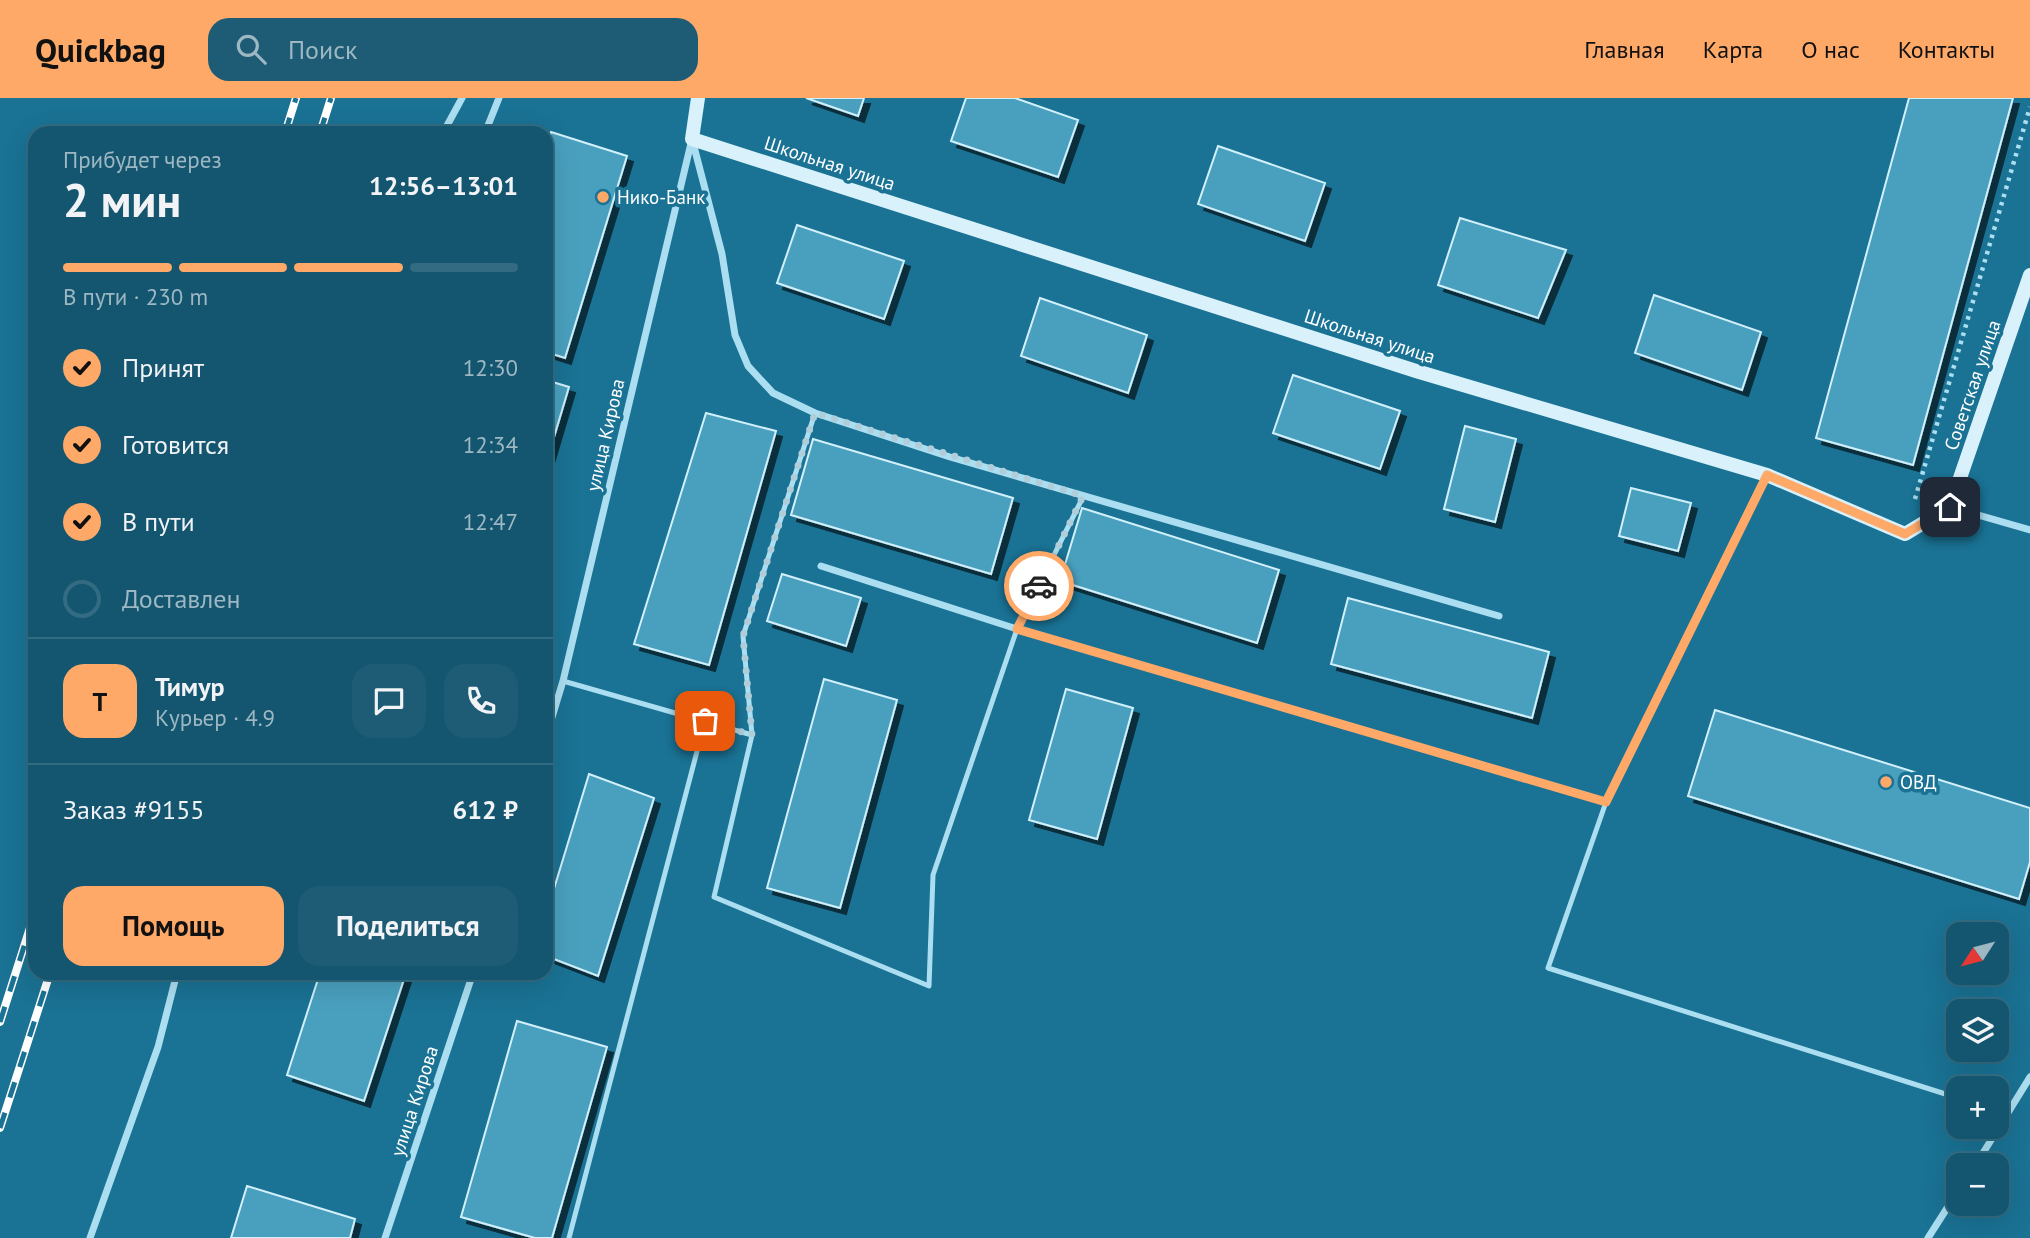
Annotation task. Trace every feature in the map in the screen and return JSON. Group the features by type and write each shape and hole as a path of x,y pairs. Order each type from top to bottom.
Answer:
{"street":[{"path":"447,126 462,98"},
{"path":"488,126 499,98"},
{"path":"698,98 692,139 722,254 735,335 748,366 773,393 815,413 1083,496 1499,616"},
{"name":"Школьная улица","path":"692,139 1416,371 1767,475 1905,534"},
{"name":"улица Кирова","path":"553,714 692,139"},
{"name":"Советская улица","path":"1950,507 2030,275"},
{"path":"821,566 1017,629 1606,802 1767,475"},
{"path":"1905,534 1950,507 2030,530"},
{"path":"90,1238 158,1047 175,980"},
{"name":"улица Кирова","path":"385,1238 471,980"},
{"path":"2009,1111 2030,1077"},
{"path":"1928,1238 1946,1210"}],"lane":[{"path":"815,413 743,636 752,735 714,897 929,986 933,876 1017,629 1083,496"},
{"path":"563,681 752,735"},
{"path":"569,1238 705,721"},
{"path":"1606,802 1548,968 1946,1094"}],"path":[{"path":"1905,534 2030,107"}],"building":[{"path":"806,98 864,98 858,116"},
{"path":"966,98 1015,98 1078,120 1058,177 951,141"},
{"path":"1909,98 2013,98 1913,465 1816,438"},
{"path":"553,133 627,156 565,358 553,354"},
{"path":"1218,146 1325,183 1305,241 1198,204"},
{"path":"1460,218 1566,250 1538,318 1438,285"},
{"path":"797,225 904,261 884,319 777,283"},
{"path":"1654,295 1761,332 1742,390 1635,353"},
{"path":"1040,298 1147,335 1128,393 1021,356"},
{"path":"1293,375 1400,411 1380,469 1273,433"},
{"path":"553,382 569,387 553,441"},
{"path":"706,413 776,431 709,665 634,644"},
{"path":"1465,426 1516,439 1495,522 1444,509"},
{"path":"813,439 1013,498 991,574 791,515"},
{"path":"1631,488 1691,503 1678,551 1619,536"},
{"path":"1082,508 1279,570 1257,643 1060,581"},
{"path":"782,574 861,598 846,646 767,621"},
{"path":"1348,598 1549,652 1532,718 1331,664"},
{"path":"824,679 897,700 840,908 767,888"},
{"path":"1066,689 1133,708 1097,839 1029,820"},
{"path":"1715,710 2030,808 2030,862 2019,899 1688,796"},
{"path":"589,774 654,798 598,976 553,959 553,892"},
{"path":"318,980 404,980 364,1101 287,1075"},
{"path":"517,1021 607,1047 552,1238 535,1238 461,1217"},
{"path":"247,1186 355,1219 350,1238 231,1238"}],"railway":[{"path":"287,126 296,98"},
{"path":"322,126 331,98"},
{"path":"0,1022 28,934"},
{"path":"0,1128 48,980"}],"way so far":[{"path":"705,721 752,735 743,636 815,413 1083,496 1039,586"}],"place":[{"name":"Нико-Банк","path":"603,197"},
{"name":"ОВД","path":"1886,782"}],"route":[{"path":"1039,586 1017,629 1606,802 1767,475 1905,534 1950,507"}]}
